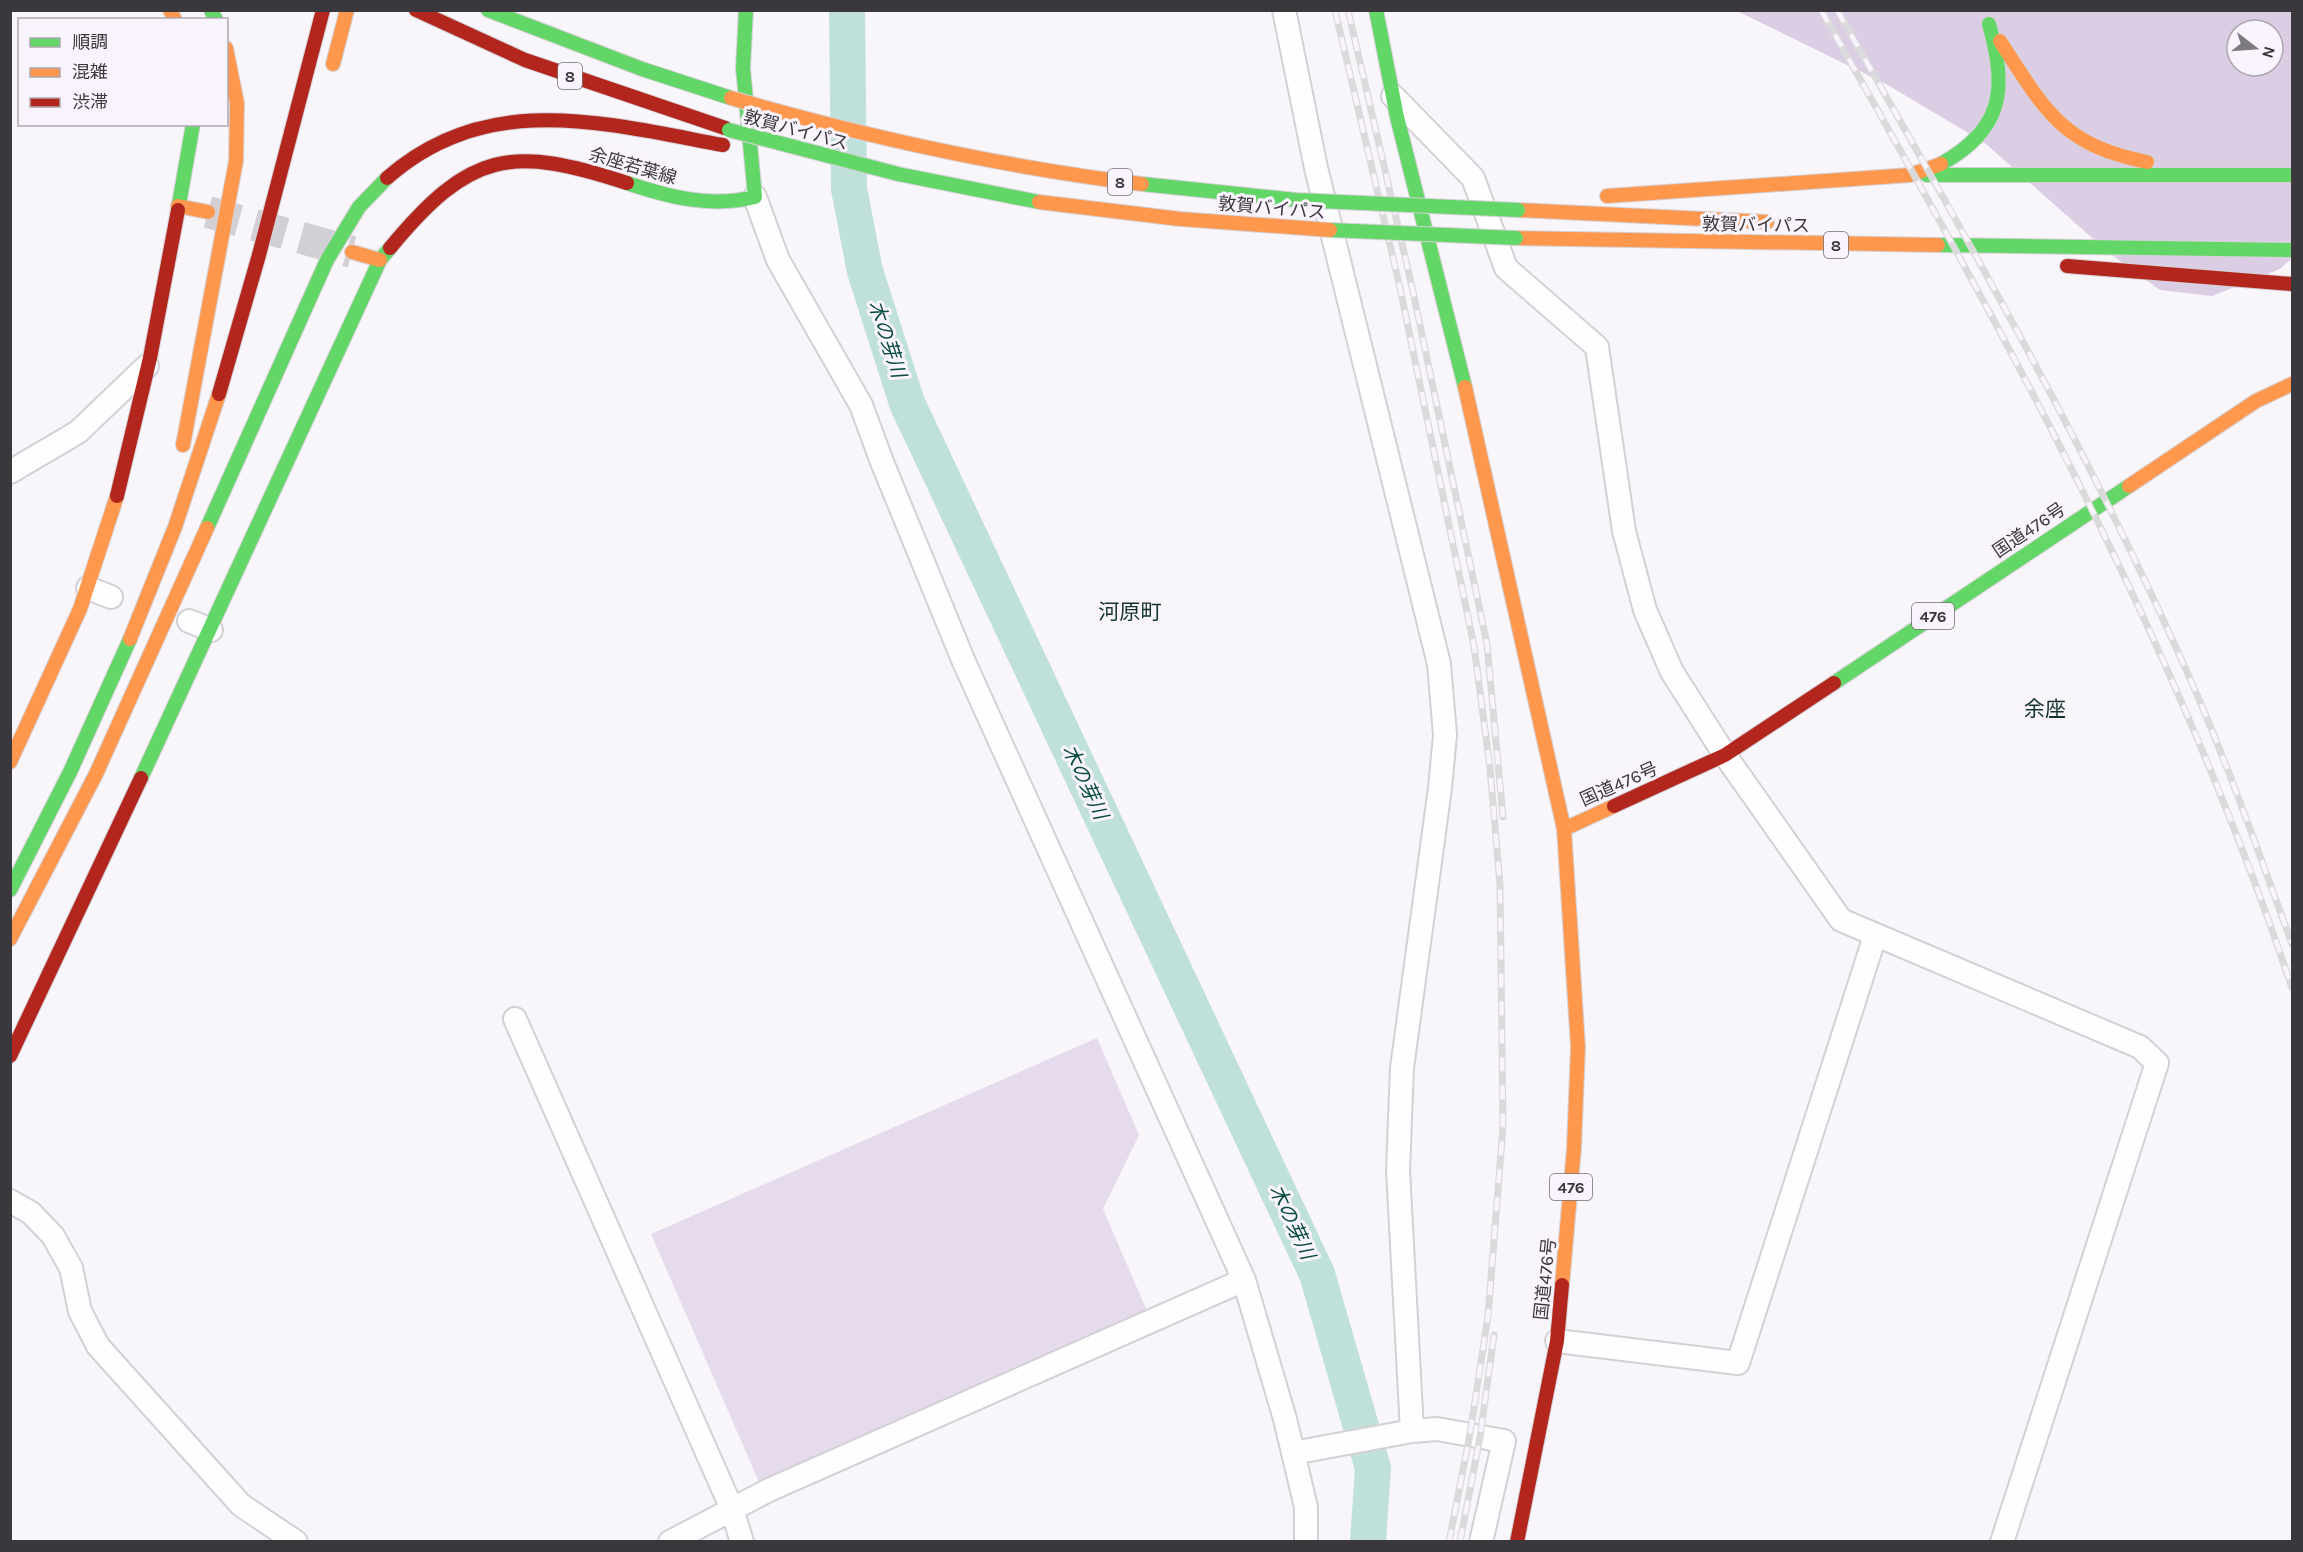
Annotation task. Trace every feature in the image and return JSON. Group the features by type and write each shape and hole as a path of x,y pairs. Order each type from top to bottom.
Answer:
{"main road":[{"path":"10,890 67,780 129,640 217,403 323,10"},
{"path":"328,79 347,10"},
{"name":"敦賀バイパス","path":"416,10 525,60 729,130 888,172 1068,206 1352,232 1516,238 1826,245 2292,250"},
{"name":"敦賀バイパス","path":"488,10 642,69 816,124 895,143 1066,175 1266,198 1450,207 1518,206 1780,223"},
{"path":"746,10 743,68 756,197"},
{"path":"1376,10 1393,96 1451,323 1564,829"},
{"path":"1977,10 1989,24 2038,99 2060,125 2082,142 2103,153 2126,159 2292,173"},
{"path":"1910,175 1934,168 1960,156 1967,151 1991,122 1999,102 2002,78 1999,52 1989,24"},
{"path":"129,640 178,470 222,238 238,130 236,92 228,57"},
{"path":"10,939 65,837 124,711 327,260 349,222 372,192 398,167 426,146 456,132 487,123 517,119 588,121 723,145 770,156"},
{"path":"10,762 88,588 115,505 147,366 192,126"},
{"name":"余座若葉線","path":"10,1056 211,630 380,260 419,213 454,182 485,167 519,160 538,159 703,204 734,203 756,197"},
{"path":"816,167 971,196 1068,206"},
{"path":"1589,197 1910,175 2292,173"},
{"path":"1518,206 1566,198"},
{"path":"178,206 208,212"},
{"name":"敦賀バイパス","path":"1886,230 2155,247"},
{"path":"1826,245 2000,260"},
{"path":"352,252 380,260"},
{"path":"2058,265 2292,284"},
{"name":"国道476号","path":"1517,1542 1557,1341 1573,1169 1578,1047 1564,829 1725,755 2256,401 2292,384"},
{"path":"124,711 203,502"}],"street":[{"path":"1284,10 1316,168 1439,664 1445,735 1401,1079 1398,1170 1407,1432"},
{"path":"1393,96 1473,178 1506,268 1597,347 1624,531 1645,609 1672,672 1725,755 1841,920 2140,1047 2157,1063 2002,1542"},
{"path":"756,197 778,260 861,405 964,662 1244,1280 1306,1506 1306,1542"},
{"path":"10,472 78,432 147,366"},
{"path":"88,588 111,597"},
{"path":"189,621 211,630"},
{"path":"1557,1341 1738,1363 1875,936"},
{"path":"515,1019 732,1509 742,1542"},
{"path":"10,1200 31,1213 53,1236 71,1268 80,1311 98,1346 241,1505 296,1542"},
{"path":"670,1542 769,1490 1244,1280"},
{"path":"1293,1453 1407,1432 1437,1429 1504,1441 1481,1542"}],"shaded area":[{"path":"1737,11 2292,11 2292,258 2280,269 2212,296 2160,290 2108,252 1985,143 1886,84"},
{"path":"1097,1038 1139,1135 1103,1209 1147,1311 759,1482 651,1234"}],"waterway":[{"name":"木の芽川","path":"847,10 849,189 865,271 907,403 1317,1274 1373,1468 1368,1542"}],"tunnel":[{"path":"208,212 352,252"}],"railway":[{"path":"1335,10 1400,288 1474,646 1490,768 1500,885 1503,1127 1488,1316 1470,1434 1449,1542"},
{"path":"1348,10 1412,287 1487,644 1503,817"},
{"path":"1821,10 1955,248 2019,368 2140,609 2195,733 2246,859 2292,988"},
{"path":"1837,10 2025,346 2070,430 2155,602 2208,721 2292,944"},
{"path":"1460,1542 1480,1437 1494,1335"}],"traffic: fast":[{"path":"211,10 215,18"},
{"path":"488,10 642,69 731,98"},
{"path":"627,183 658,193 706,201 755,197 743,68 746,10"},
{"path":"1376,10 1397,117 1465,387"},
{"path":"1941,164 1962,151 1978,136 1989,121 1995,105 1998,68 1989,24"},
{"path":"178,210 193,126"},
{"path":"729,130 898,174 1039,202"},
{"path":"1927,175 2292,175"},
{"path":"207,528 327,260 359,207 387,178"},
{"path":"1142,184 1296,200 1518,210"},
{"path":"1330,230 1516,238"},
{"path":"1938,245 2292,250"},
{"path":"141,778 380,260 390,248"},
{"path":"1834,683 2129,486"},
{"path":"10,890 70,772 130,639"}],"traffic: slow":[{"path":"170,10 174,18"},
{"path":"333,64 347,10"},
{"path":"2000,41 2030,87 2058,121 2094,146 2147,162"},
{"path":"183,445 236,161 237,103 228,58"},
{"path":"731,98 832,126 986,160 1142,184"},
{"path":"1607,196 1910,175 1941,164"},
{"path":"1039,202 1180,219 1330,230"},
{"path":"178,206 208,212"},
{"path":"1518,210 1767,222"},
{"path":"1516,238 1938,245"},
{"path":"352,252 380,260"},
{"path":"2129,486 2256,401 2292,384"},
{"path":"1465,387 1564,829"},
{"path":"130,639 175,527 219,394"},
{"path":"10,762 80,609 117,496"},
{"path":"10,939 96,774 207,528"},
{"path":"1562,1285 1574,1148 1578,1047 1564,829 1614,806"}],"traffic: jam":[{"path":"219,394 259,255 323,10"},
{"path":"416,10 525,60 725,128"},
{"path":"387,178 425,150 465,133 506,123 548,120 591,123 634,128 723,145"},
{"path":"390,248 418,216 444,192 470,175 495,165 522,161 552,163 627,183"},
{"path":"117,496 150,358 178,210"},
{"path":"2067,266 2292,284"},
{"path":"1614,806 1725,755 1834,683"},
{"path":"10,1056 141,778"},
{"path":"1517,1542 1557,1341 1562,1285"}],"district":[{"name":"河原町","path":"1130,612"},
{"name":"余座","path":"2045,709"}]}
